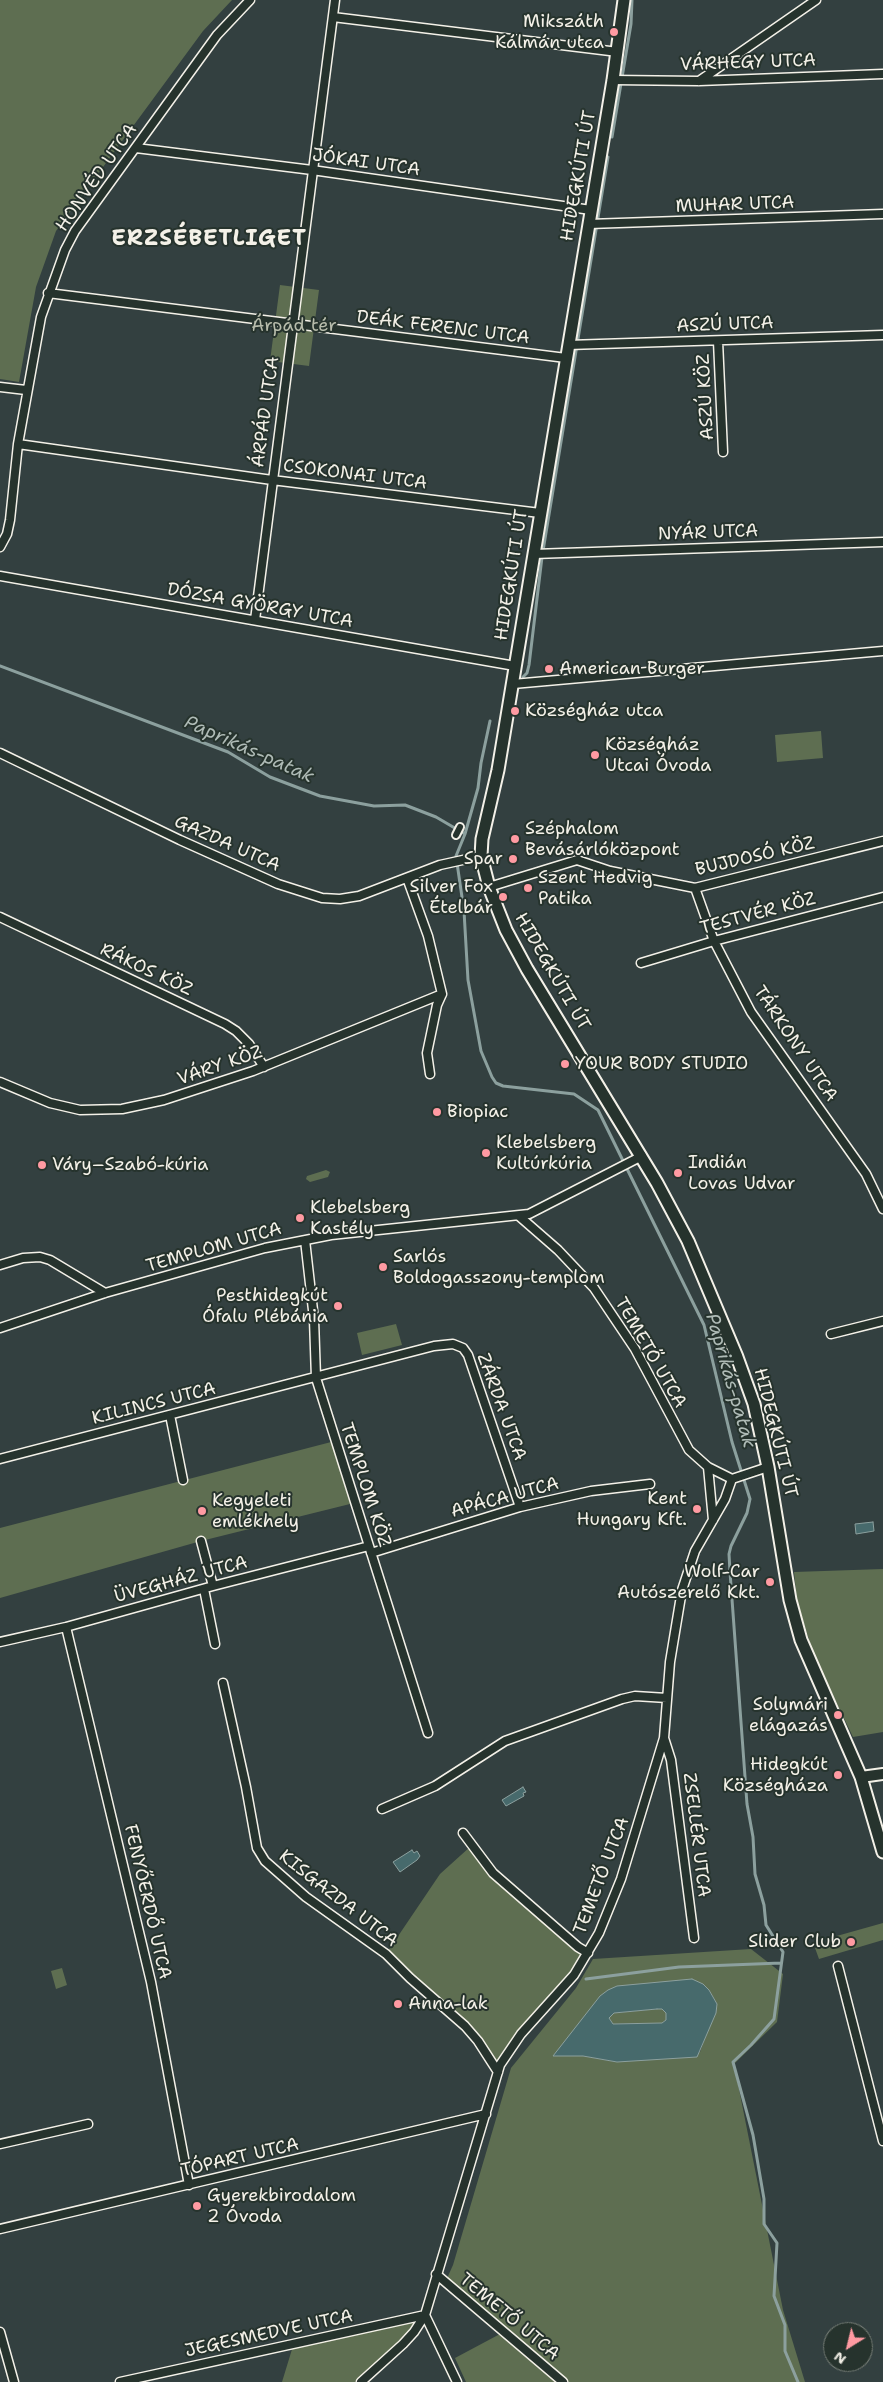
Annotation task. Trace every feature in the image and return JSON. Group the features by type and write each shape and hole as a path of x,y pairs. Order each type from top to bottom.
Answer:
{"main road":[{"name":"HIDEGKÚTI ÚT","path":"624,0 618,52 618,80 591,210 594,224 573,345 566,358 540,513 539,553 493,795 482,839 481,856 489,887 506,930 526,969 688,1241 737,1357 754,1404 768,1466 790,1600 801,1640 860,1777 883,1852"}],"street":[{"name":"HONVÉD UTCA","path":"0,547 7,534 10,520 18,444 40,317 48,293 75,231 216,35 250,0"},
{"name":"ÁRPÁD UTCA","path":"255,620 335,0"},
{"path":"699,81 816,0"},
{"path":"333,17 618,52"},
{"name":"VÁRHEGY UTCA","path":"618,80 699,81 883,74"},
{"name":"JÓKAI UTCA","path":"136,148 312,170 591,210"},
{"name":"MUHAR UTCA","path":"594,224 883,214"},
{"name":"DEÁK FERENC UTCA","path":"48,293 566,358"},
{"name":"ASZÚ UTCA","path":"573,345 883,335"},
{"name":"ASZÚ KÖZ","path":"718,340 723,452"},
{"path":"0,387 26,390"},
{"name":"CSOKONAI UTCA","path":"18,444 272,480 540,513"},
{"name":"NYÁR UTCA","path":"539,553 883,542"},
{"name":"DÓZSA GYÖRGY UTCA","path":"0,576 516,666"},
{"path":"513,684 883,651"},
{"name":"GAZDA UTCA","path":"0,753 180,840 298,892 322,898 340,899 359,896 450,862 481,856"},
{"path":"456,835 460,827"},
{"name":"BUJDOSÓ KÖZ","path":"489,887 577,860 610,871 694,888 883,842"},
{"path":"407,878 428,936 442,994 437,1005 427,1053 430,1074"},
{"name":"TÁRKONY UTCA","path":"694,888 714,941 751,1012 866,1174 883,1209"},
{"name":"TESTVÉR KÖZ","path":"641,963 714,941 883,897"},
{"name":"RÁKOS KÖZ","path":"0,917 225,1024 236,1031 249,1044 264,1067"},
{"name":"VÁRY KÖZ","path":"0,1082 50,1103 80,1110 122,1109 164,1100 264,1067 442,994"},
{"name":"TEMPLOM UTCA","path":"0,1328 105,1293 265,1248 382,1229 529,1214 638,1158"},
{"name":"TEMETŐ UTCA","path":"425,2315 498,2072 521,2034 574,1975 599,1933 621,1879 664,1738 671,1654 682,1590 695,1552 735,1478 708,1467 698,1460 680,1438 660,1394 635,1349 594,1288 558,1250 519,1216"},
{"name":"TEMPLOM KÖZ","path":"305,1240 314,1319 316,1378 428,1733"},
{"path":"0,1266 23,1258 40,1257 50,1260 105,1293"},
{"path":"831,1334 883,1321"},
{"name":"ZÁRDA UTCA","path":"316,1378 444,1344 453,1344 462,1348 468,1355 520,1507"},
{"name":"KILINCS UTCA","path":"0,1459 316,1378"},
{"path":"170,1415 184,1480"},
{"path":"735,1478 768,1466"},
{"path":"708,1467 713,1520"},
{"name":"APÁCA UTCA","path":"370,1550 520,1507 591,1491 650,1484"},
{"path":"201,1541 213,1586"},
{"name":"ÜVEGHÁZ UTCA","path":"0,1642 66,1627 213,1586 370,1550"},
{"path":"204,1589 215,1644"},
{"name":"FENYŐERDŐ UTCA","path":"66,1627 151,1982 189,2185"},
{"name":"KISGAZDA UTCA","path":"223,1683 246,1787 257,1848 265,1861 306,1897 386,1954 410,1978 465,2026 478,2041 498,2072"},
{"path":"382,1809 435,1786 497,1745 545,1726 635,1696 667,1698"},
{"name":"ZSELLÉR UTCA","path":"664,1738 671,1760 694,1938"},
{"path":"860,1777 883,1774"},
{"path":"463,1833 493,1873 578,1947 588,1953"},
{"path":"838,1966 883,2142"},
{"name":"TÓPART UTCA","path":"0,2228 486,2114"},
{"path":"0,2144 88,2124"},
{"name":"TEMETŐ UTCA","path":"436,2274 563,2382"},
{"path":"362,2382 402,2344 425,2315 457,2382"},
{"name":"JEGESMEDVE UTCA","path":"120,2382 425,2315"},
{"path":"0,2332 14,2382"}],"green space":[{"path":"0,0 232,0 203,31 56,231 36,287 19,382 0,379"},
{"name":"Árpád tér","path":"280,285 319,290 309,366 270,361"},
{"path":"821,731 823,758 777,762 775,735"},
{"path":"326,1170 330,1172 328,1177 310,1182 306,1179 307,1176"},
{"path":"396,1324 402,1345 362,1355 357,1333"},
{"path":"335,1441 354,1503 201,1541 0,1598 0,1528"},
{"path":"883,1569 883,1732 853,1737 814,1656 797,1601 794,1572"},
{"path":"471,1846 493,1873 588,1953 521,2034 498,2072 478,2041 386,1954 440,1874"},
{"name":"Slider Club","path":"883,1923 883,1940 819,1959 815,1948 827,1944 826,1939"},
{"path":"751,1949 783,1974 777,2022 734,2064 783,2310 805,2382 466,2382 455,2358 500,2334 444,2285 453,2265 511,2068 576,1988 593,1959","holes":["617,1986 709,1990 717,2004 700,2052 617,2062 583,2056 554,2056"]},
{"path":"62,1968 67,1985 56,1989 51,1971"},
{"path":"662,2009 666,2013 666,2020 662,2023 613,2024 609,2018 614,2013"},
{"path":"416,2315 418,2323 355,2382 282,2382 293,2346"}],"water":[{"path":"873,1522 874,1531 856,1534 855,1524"},
{"path":"523,1787 526,1792 523,1793 524,1796 506,1806 502,1800"},
{"path":"412,1850 414,1853 417,1851 420,1856 400,1872 393,1862"},
{"path":"692,1979 703,1984 717,2004 716,2013 697,2057 617,2062 583,2056 553,2056 600,1996 617,1986","holes":["662,2009 666,2013 666,2020 662,2023 613,2024 609,2018 614,2013"]}],"waterway":[{"path":"612,137 631,24 632,0"},
{"path":"523,677 527,673 529,665 542,557 608,157"},
{"name":"Paprikás-patak","path":"0,666 228,752 270,777 320,796 374,806 405,805 436,817 465,834 456,856 464,911 468,980 481,1051 492,1077 496,1083 503,1086 574,1094 598,1110 704,1325 732,1442 750,1499 747,1513 731,1546 729,1554 730,1572 747,1804 753,1837 755,1874 764,1905 766,1925 783,1952 774,2019 733,2062 753,2135 764,2199 764,2224 777,2243 774,2296 785,2325 785,2351 798,2382"},
{"path":"465,834 478,788 490,721"},
{"path":"586,1979 679,1967 781,1963"}],"place":[{"name":"Mikszáth Kálmán utca","path":"614,32"},
{"name":"American Burger","path":"549,669"},
{"name":"Községház utca","path":"515,711"},
{"name":"Községház Utcai Óvoda","path":"595,755"},
{"name":"Széphalom Bevásárlóközpont","path":"515,839"},
{"name":"Spar","path":"513,859"},
{"name":"Szent Hedvig Patika","path":"528,888"},
{"name":"Silver Fox Ételbár","path":"503,897"},
{"name":"YOUR BODY STUDIO","path":"565,1064"},
{"name":"Biopiac","path":"437,1112"},
{"name":"Klebelsberg Kultúrkúria","path":"486,1153"},
{"name":"Váry–Szabó-kúria","path":"42,1165"},
{"name":"Indián Lovas Udvar","path":"678,1173"},
{"name":"Klebelsberg Kastély","path":"300,1218"},
{"name":"Sarlós Boldogasszony-templom","path":"383,1267"},
{"name":"Pesthidegkút Ófalu Plébánia","path":"338,1306"},
{"name":"Kent Hungary Kft.","path":"697,1509"},
{"name":"Kegyeleti emlékhely","path":"202,1511"},
{"name":"Wolf-Car Autószerelő Kkt.","path":"770,1582"},
{"name":"Solymári elágazás","path":"838,1715"},
{"name":"Hidegkút Községháza","path":"838,1775"},
{"name":"Slider Club","path":"851,1942"},
{"name":"Anna-lak","path":"398,2004"},
{"name":"Gyerekbirodalom 2 Óvoda","path":"197,2206"}],"district":[{"name":"ERZSÉBETLIGET","path":"209,239"}]}
